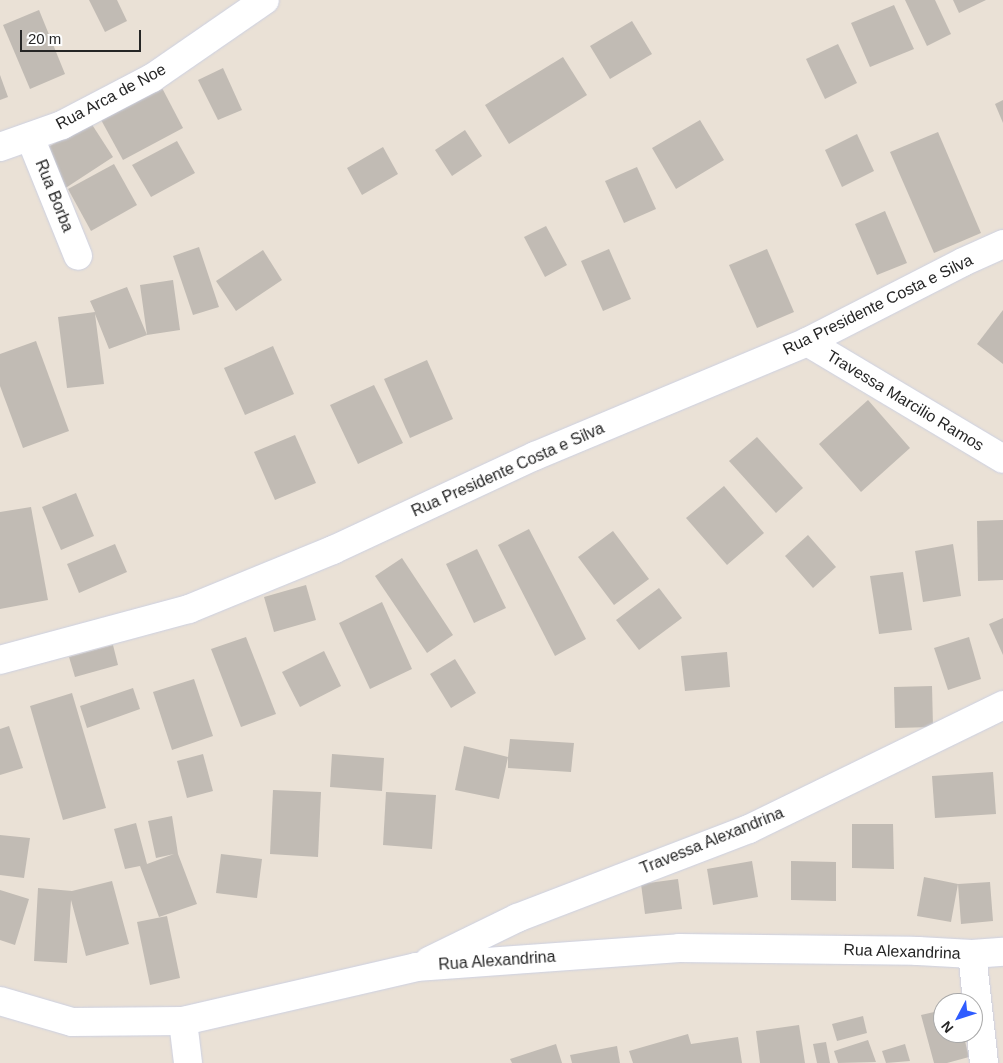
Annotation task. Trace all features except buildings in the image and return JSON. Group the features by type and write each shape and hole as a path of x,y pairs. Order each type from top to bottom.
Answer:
{"street":[{"name":"Rua Arca de Noe","path":"0,147 62,125 152,78 265,0"},
{"name":"Rua Borba","path":"30,137 78,256"},
{"name":"Rua Presidente Costa e Silva","path":"0,660 189,609 333,550 535,456 807,342 963,262 1003,244"},
{"name":"Travessa Marcilio Ramos","path":"807,342 1003,459"},
{"name":"Travessa Alexandrina","path":"416,967 516,918 749,829 1003,705"},
{"name":"Rua Alexandrina","path":"0,1001 72,1022 182,1020 416,967 679,948 918,951 972,954 1003,952"},
{"path":"972,954 984,1063"},
{"path":"182,1020 188,1063"}]}
